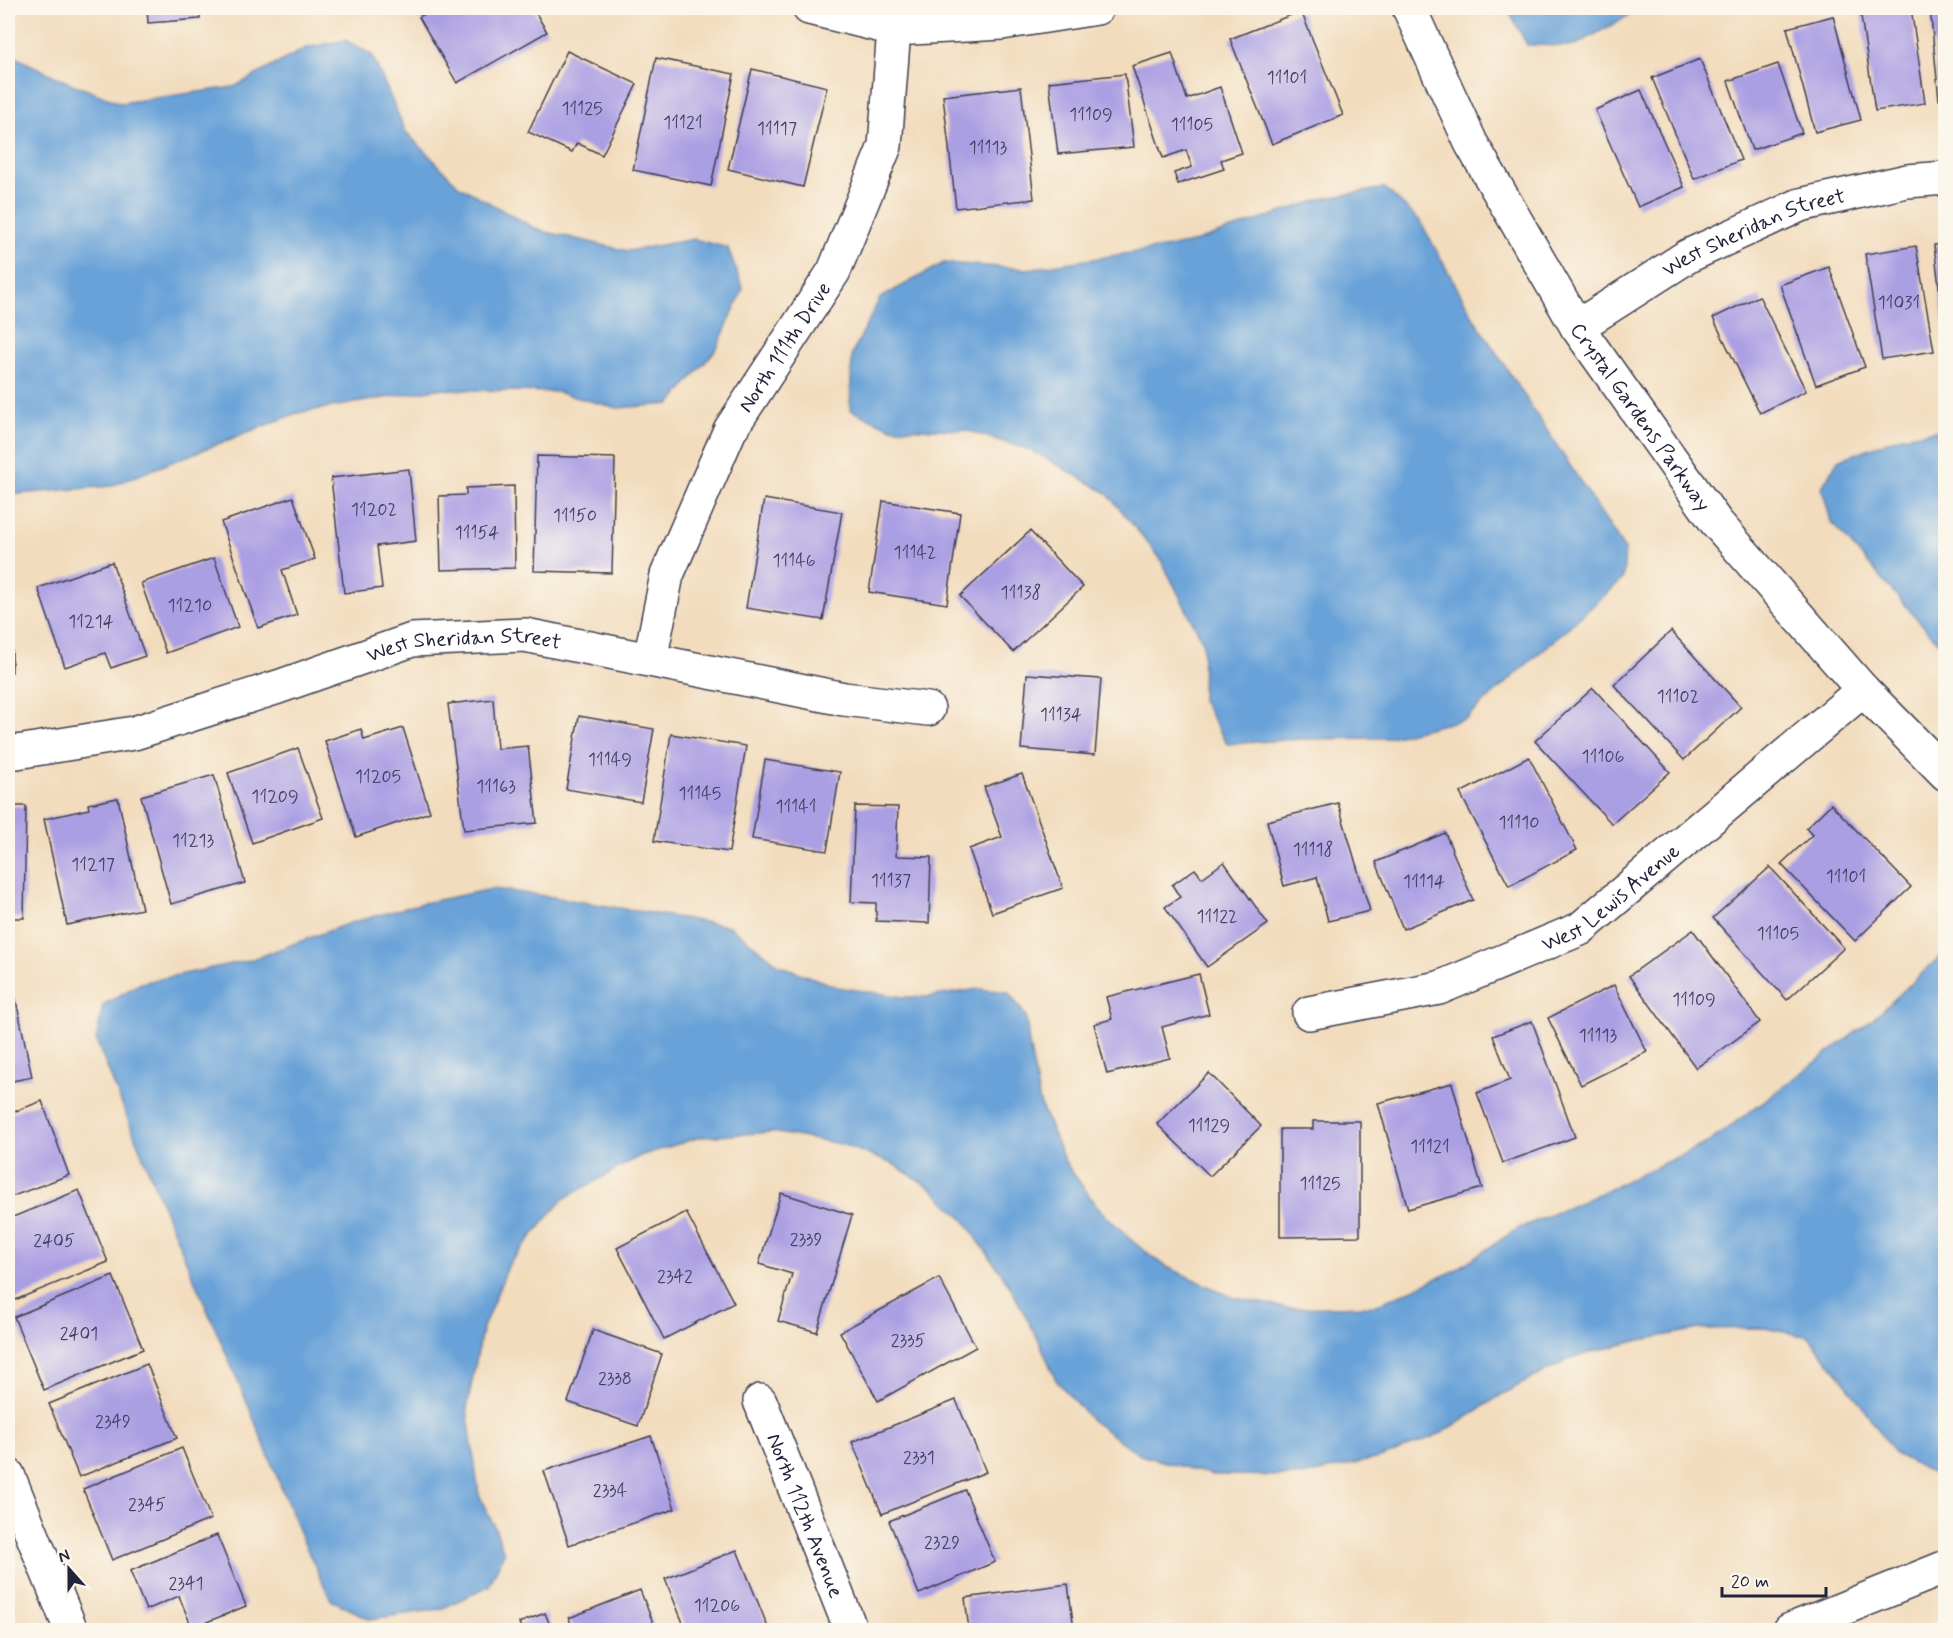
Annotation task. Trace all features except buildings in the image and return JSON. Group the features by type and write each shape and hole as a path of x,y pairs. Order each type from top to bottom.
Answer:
{"street":[{"path":"808,8 894,29 1002,23 1097,8"},
{"name":"Crystal Gardens Parkway","path":"1408,8 1470,143 1577,327 1716,522 1863,690 1946,774"},
{"name":"North 111th Drive","path":"650,660 667,575 730,430 834,271 885,146 894,29"},
{"name":"West Sheridan Street","path":"1577,327 1688,256 1800,205 1907,181 1946,178"},
{"name":"West Sheridan Street","path":"8,751 17,752 134,733 278,687 412,640 525,635 844,699 928,709"},
{"name":"West Lewis Avenue","path":"1309,1013 1439,988 1580,929 1863,690"},
{"name":"North 112th Avenue","path":"760,1401 851,1630"},
{"path":"8,1475 71,1630"},
{"path":"1790,1630 1946,1567"}],"water":[{"path":"1507,8 1642,8 1574,46 1527,45"},
{"path":"345,40 372,55 406,132 459,186 538,230 628,251 694,239 728,248 743,289 717,348 670,404 617,408 556,392 436,389 297,413 111,486 8,493 8,56 120,103 234,87 306,48"},
{"path":"1385,188 1420,221 1475,320 1625,550 1623,579 1465,719 1386,738 1302,739 1227,744 1202,700 1203,642 1160,558 1107,493 1033,451 965,430 892,428 850,410 852,354 880,298 944,263 1028,269 1188,244 1321,199"},
{"path":"1946,429 1945,650 1831,522 1822,487 1838,460 1903,436"},
{"path":"492,889 729,926 781,966 837,987 903,997 928,997 979,989 1008,992 1026,1016 1040,1103 1065,1162 1099,1209 1137,1245 1167,1267 1232,1297 1286,1308 1374,1306 1454,1271 1517,1229 1709,1142 1872,1020 1945,952 1945,1474 1939,1477 1895,1454 1851,1390 1809,1337 1764,1328 1699,1329 1636,1341 1574,1357 1504,1393 1444,1432 1383,1457 1303,1476 1212,1475 1140,1455 1091,1420 1056,1380 1040,1343 1008,1283 964,1220 931,1188 893,1164 841,1144 772,1132 700,1137 640,1156 563,1199 509,1264 482,1330 467,1408 479,1495 504,1553 489,1586 441,1609 370,1619 331,1600 299,1532 96,1040 103,1005 141,983 250,960 350,923 423,903"}]}
